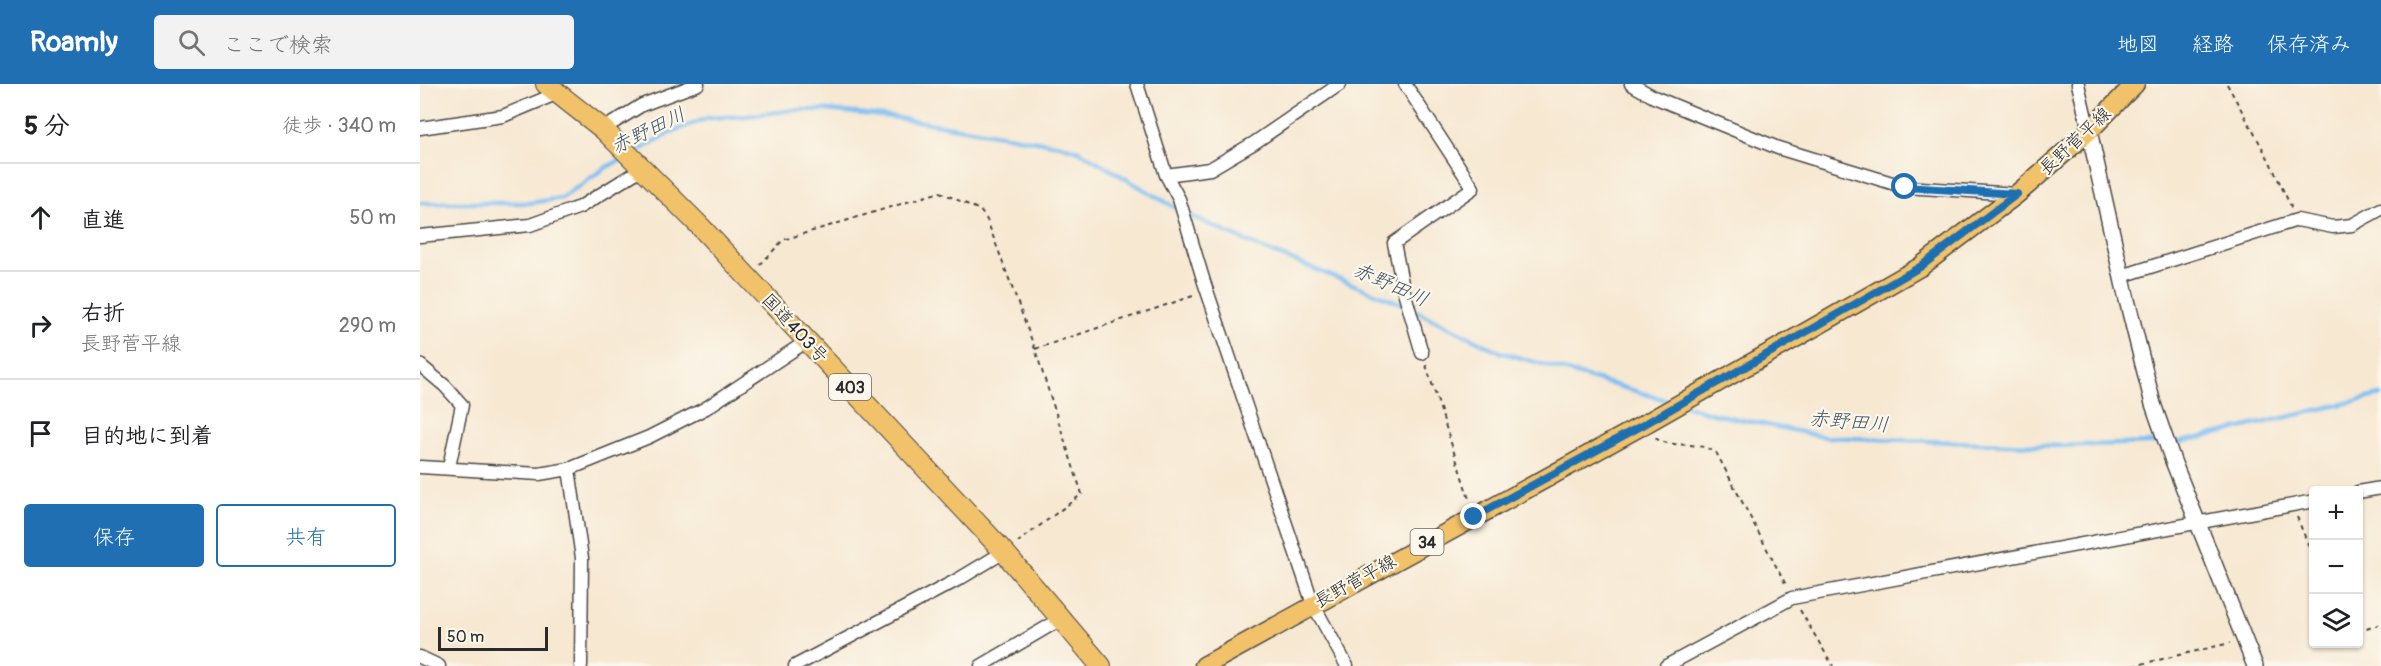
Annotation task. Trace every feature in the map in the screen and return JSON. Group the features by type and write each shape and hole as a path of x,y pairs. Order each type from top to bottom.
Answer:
{"highway":[{"name":"国道403号","path":"552,89 608,135 698,224 1004,552 1101,666"}],"main road":[{"name":"長野菅平線","path":"1204,666 1313,604 1647,423 1920,267 2017,194 2089,131 2135,84"}],"street":[{"path":"608,135 642,105 698,84"},
{"path":"1137,84 1166,175 1179,200 1205,286 1313,604 1347,666"},
{"path":"1166,175 1210,169 1254,143 1340,84"},
{"path":"1405,84 1473,188 1394,243 1403,288 1422,353"},
{"path":"1630,84 1778,148 1905,187 2017,194"},
{"path":"2078,84 2154,404 2173,461 2255,666"},
{"path":"420,128 503,116 552,89"},
{"path":"420,236 531,225 580,207 638,164"},
{"path":"2122,276 2297,220 2333,227 2352,225 2381,209"},
{"path":"420,477 424,466 539,474 569,470 648,438 706,408 807,341"},
{"path":"420,365 445,386 462,405 448,467"},
{"path":"569,470 582,558 581,666"},
{"path":"2363,491 2381,488"},
{"path":"1666,666 1792,598 2309,502"},
{"path":"795,666 959,579 1004,552"},
{"path":"981,666 1060,620"},
{"path":"420,657 439,666"}],"path":[{"path":"2227,84 2269,160 2297,220"},
{"path":"760,265 783,240 940,192 980,210 987,220 1035,349 1082,494 1004,552"},
{"path":"1035,349 1205,286"},
{"path":"1422,353 1474,517"},
{"path":"1647,423 1657,440 1672,445 1710,448 1717,454 1792,598 1833,666"},
{"path":"2292,505 2309,549"},
{"path":"2363,631 2381,624"},
{"path":"2133,666 2245,640"}],"waterway":[{"name":"赤野田川","path":"634,153 674,131 708,118 794,110 826,110 892,117 1060,145 1079,151 1179,210"},
{"name":"赤野田川","path":"420,203 530,203 562,198 605,168 624,158"},
{"name":"赤野田川","path":"1187,214 1261,248 1400,303 1500,352 1673,402"},
{"name":"赤野田川","path":"1687,406 1714,414 1825,437 2058,446 2181,442 2381,395"}],"route":[{"path":"1474,517 1643,425 1920,267 2017,194 1905,187"}]}
